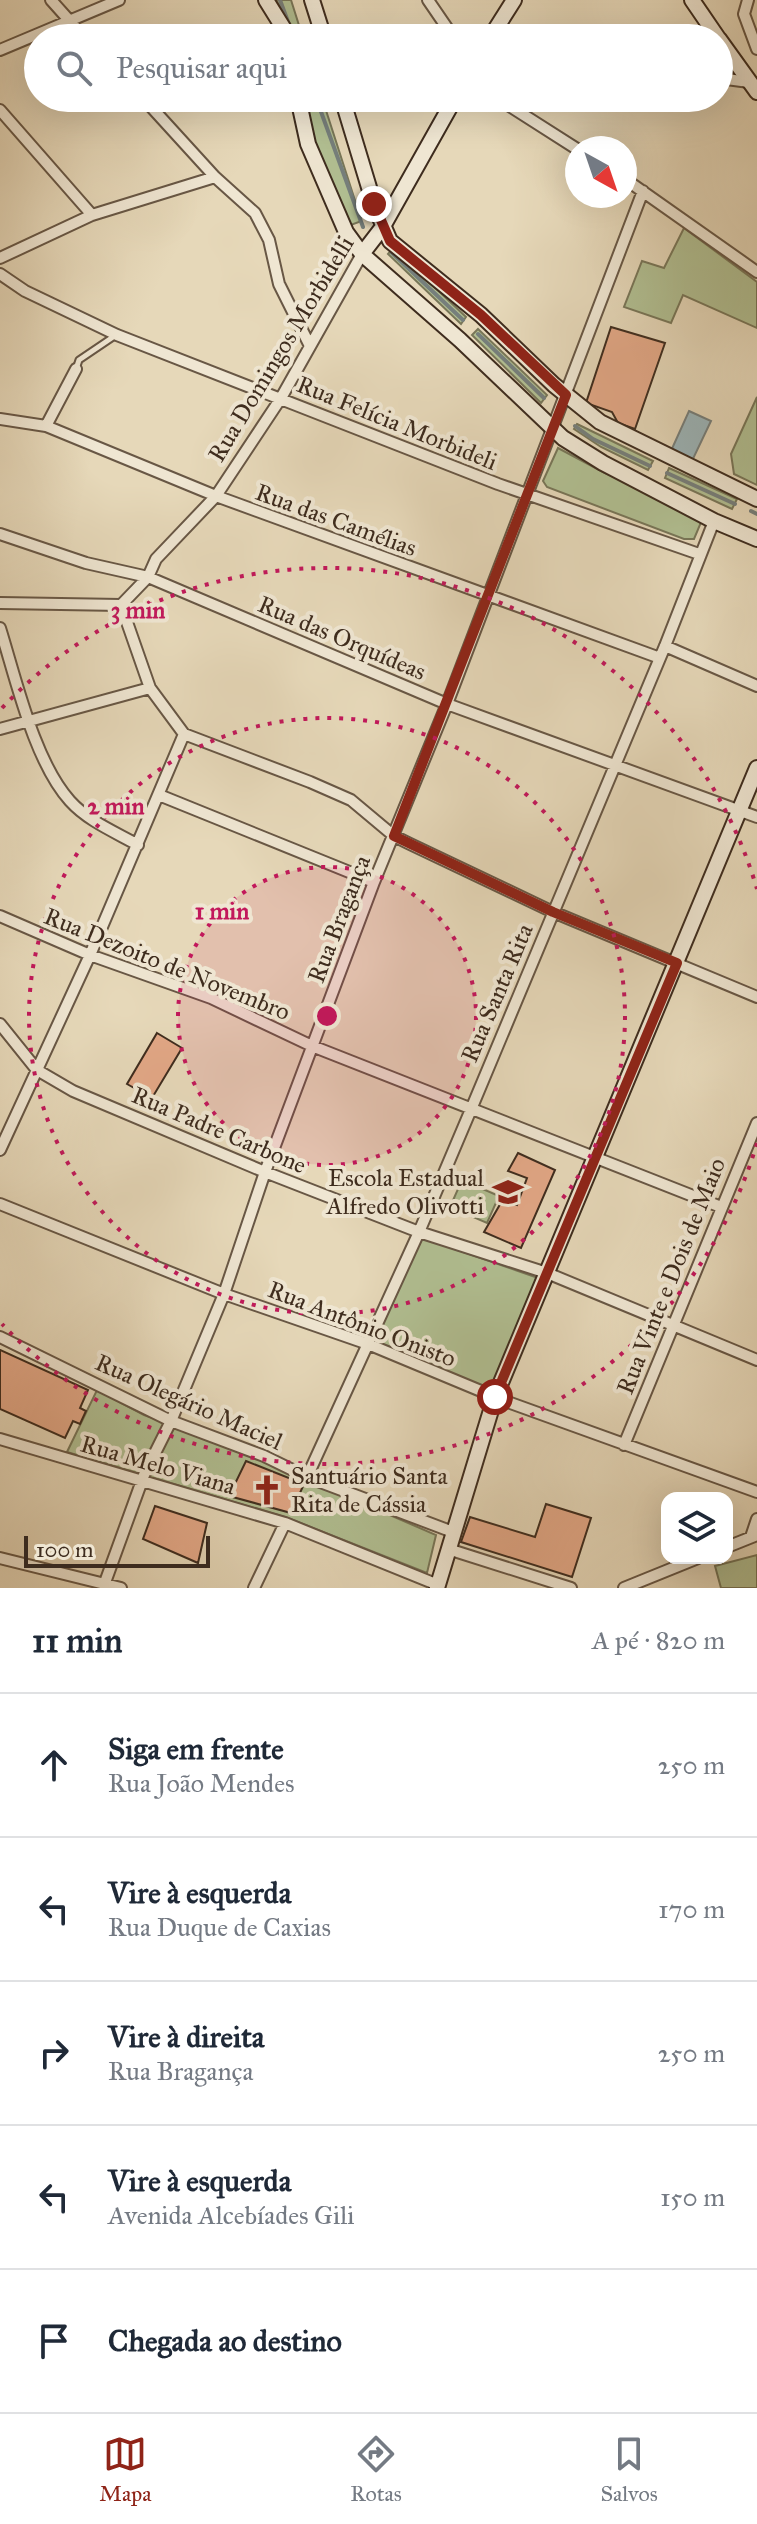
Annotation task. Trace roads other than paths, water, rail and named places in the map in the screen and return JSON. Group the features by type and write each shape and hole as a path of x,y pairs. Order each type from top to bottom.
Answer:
{"street":[{"path":"51,0 72,24"},
{"path":"59,24 119,0"},
{"path":"266,0 281,24"},
{"path":"312,0 320,24"},
{"path":"428,0 444,24"},
{"path":"499,24 514,0"},
{"path":"692,0 709,24"},
{"path":"748,0 744,14 757,49"},
{"path":"0,50 24,39"},
{"path":"733,58 753,87"},
{"path":"733,82 753,87"},
{"path":"0,110 92,215"},
{"path":"156,112 215,177 255,213 262,224 279,284 310,346"},
{"path":"301,112 308,144 346,232 362,254 460,340 553,428 585,453 714,521 757,539"},
{"path":"346,112 382,228 390,241 481,315 566,395 616,431 757,499"},
{"name":"Rua Domingos Morbidelli","path":"121,605 148,577 156,559 216,496 281,398 447,112"},
{"path":"519,112 565,141"},
{"path":"0,258 92,215 215,177"},
{"path":"637,187 757,272"},
{"name":"Rua Bragança","path":"104,1586 142,1482 224,1294 265,1172 374,882 447,704 643,191"},
{"name":"Rua Felícia Morbideli","path":"0,274 25,291 117,335 484,479 699,554"},
{"path":"46,426 76,369"},
{"name":"Rua das Camélias","path":"0,419 46,426 216,496 660,658"},
{"name":"Rua Santa Rita","path":"307,1477 419,1232 665,646 714,521"},
{"name":"Rua das Orquídeas","path":"0,534 86,563 148,577 447,704 757,817"},
{"path":"0,603 121,605 150,688 184,734 351,800 394,836 553,912 757,997"},
{"path":"0,628 29,721 58,783 71,801 93,820 138,845"},
{"path":"665,646 757,686"},
{"path":"0,729 150,688"},
{"path":"0,1150 90,955 184,734"},
{"path":"438,1587 495,1397 757,768"},
{"path":"159,795 374,882"},
{"name":"Rua Dezoito de Novembro","path":"0,916 90,955 211,998 312,1046 721,1207"},
{"name":"Rua Padre Carbone","path":"0,1024 37,1070 73,1091 265,1172 419,1232 547,1273 757,1360"},
{"name":"Rua Vinte e Dois de Maio","path":"624,1445 757,1123"},
{"name":"Rua Antônio Onisto","path":"0,1204 224,1294 368,1344 495,1397 757,1492"},
{"name":"Rua Olegário Maciel","path":"0,1337 171,1421 453,1532"},
{"name":"Rua Melo Viana","path":"1,1443 285,1523 438,1587"},
{"path":"733,1545 754,1536 757,1519"},
{"path":"254,1588 285,1523"},
{"path":"448,1549 571,1588"},
{"path":"0,1558 121,1588"},
{"path":"624,1588 683,1564"}],"lane":[{"path":"76,369 79,360 117,335"}],"water":[{"path":"689,411 711,421 691,463 670,453"}],"waterway":[{"path":"280,0 289,24"},
{"path":"321,112 363,227"},
{"path":"392,253 463,320"},
{"path":"478,334 544,398"},
{"path":"575,426 593,439 650,466"},
{"path":"667,473 735,504"},
{"path":"751,511 757,514"}],"place":[{"name":"Escola Estadual Alfredo Olivotti","path":"508,1192"},
{"name":"Santuário Santa Rita de Cássia","path":"267,1490"}]}
